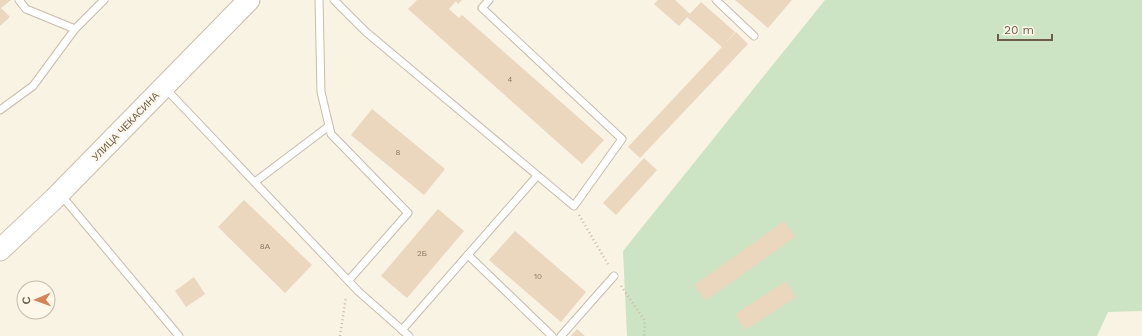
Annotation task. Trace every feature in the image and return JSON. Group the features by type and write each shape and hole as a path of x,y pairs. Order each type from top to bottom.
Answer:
{"street":[{"name":"УЛИЦА ЧЕКАСИНА","path":"0,250 60,194 248,0"}],"lane":[{"path":"19,0 26,9 75,29"},
{"path":"0,110 33,86 75,29 104,0"},
{"path":"319,0 321,92 331,134 408,213 349,280"},
{"path":"334,0 366,32 574,206 622,139 482,8 488,0"},
{"path":"716,0 754,36"},
{"path":"164,87 349,280 409,336"},
{"path":"255,182 329,126"},
{"path":"402,330 538,176"},
{"path":"60,194 179,336"},
{"path":"468,255 552,336"},
{"path":"561,336 614,276"}],"path":[{"path":"340,336 349,280"}],"green space":[{"path":"825,0 1142,0 1142,311 1108,312 1097,336 627,336 623,251"}],"building":[{"path":"0,0 11,0 1,8 10,17 0,26"},
{"path":"417,0 462,0 458,4 456,1 449,9 459,18 462,15 604,140 582,164 408,9"},
{"path":"658,0 675,0 690,14 679,26 654,4"},
{"path":"735,0 792,0 768,28"},
{"path":"701,2 735,32 724,45 736,32 748,44 640,158 628,147 722,47 687,17"},
{"path":"372,109 445,169 424,195 351,135"},
{"path":"644,158 657,170 616,215 603,203"},
{"path":"244,200 312,265 285,293 218,227"},
{"path":"438,209 464,231 407,298 381,276"},
{"path":"784,221 795,237 705,301 694,285"},
{"path":"515,231 586,292 561,322 489,260"},
{"path":"194,277 205,294 186,307 175,291"},
{"path":"786,281 796,297 745,330 735,314"},
{"path":"577,329 585,336 571,336"}]}
